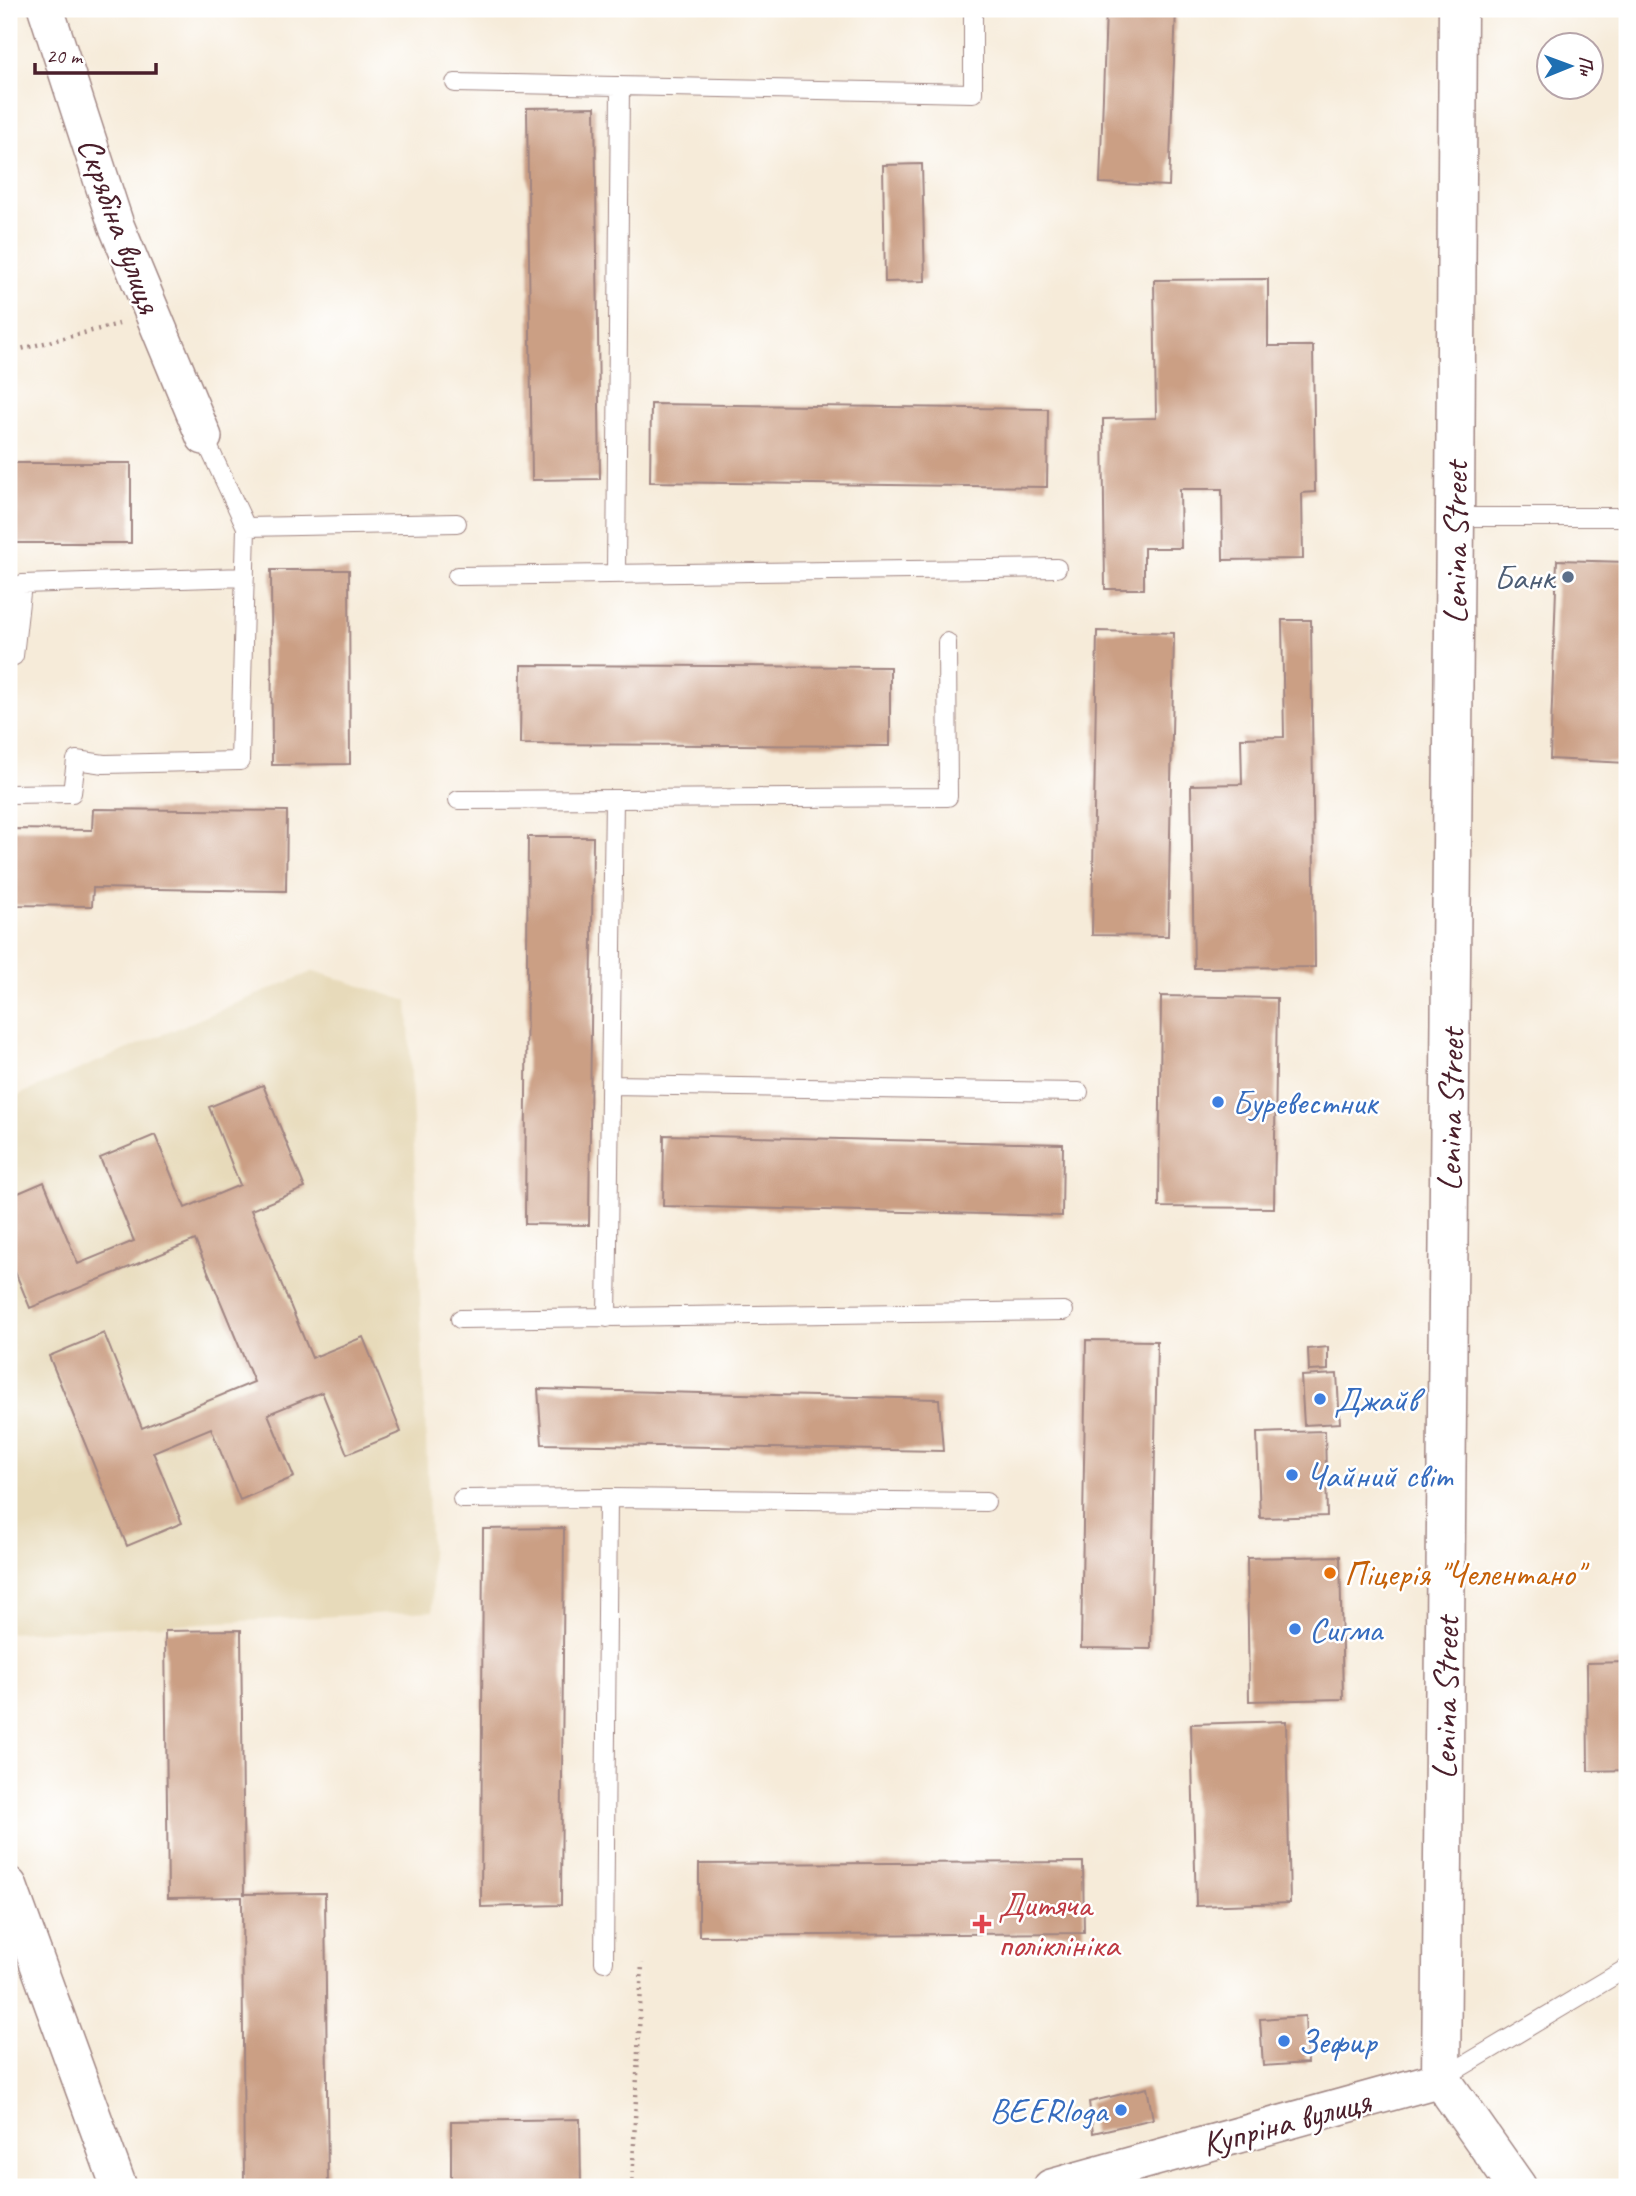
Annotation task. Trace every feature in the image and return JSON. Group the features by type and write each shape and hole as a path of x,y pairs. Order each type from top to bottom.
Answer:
{"street":[{"name":"Скрябіна вулиця","path":"46,9 116,226 204,437"},
{"name":"Lenina Street","path":"1441,2079 1458,9"},
{"path":"9,1885 119,2187"},
{"name":"Купріна вулиця","path":"1051,2187 1441,2079"},
{"path":"1441,2079 1517,2187"}],"lane":[{"path":"455,83 973,93 973,9"},
{"path":"616,573 620,86"},
{"path":"9,794 72,793 76,760 104,764 240,761 246,527 204,437"},
{"path":"1455,517 1627,517"},
{"path":"246,527 457,523"},
{"path":"457,576 1057,568"},
{"path":"9,656 14,656 22,584 245,577"},
{"path":"458,800 948,797 947,642"},
{"path":"607,1318 614,799"},
{"path":"611,1086 1079,1092"},
{"path":"460,1319 1064,1311"},
{"path":"604,1962 608,1498"},
{"path":"461,1499 986,1502"},
{"path":"1441,2079 1627,1968"}],"path":[{"path":"9,352 153,315"},
{"path":"632,2187 642,1963"}],"shaded area":[{"path":"314,971 408,1001 433,1611 9,1633 9,1099"}],"building":[{"path":"1106,9 1176,9 1169,186 1100,183"},
{"path":"595,107 600,479 532,480 527,108"},
{"path":"922,164 925,281 885,282 883,165"},
{"path":"1268,279 1268,346 1313,346 1315,492 1302,493 1303,559 1223,560 1222,489 1180,489 1181,548 1144,548 1144,589 1105,589 1103,419 1156,418 1154,280"},
{"path":"651,404 1048,409 1047,487 650,482"},
{"path":"9,463 131,463 131,543 9,543"},
{"path":"1557,560 1627,562 1627,763 1550,759"},
{"path":"271,570 349,570 350,764 272,765"},
{"path":"1282,620 1311,620 1315,967 1194,968 1191,785 1242,784 1241,738 1284,737"},
{"path":"1097,631 1174,633 1168,936 1092,935"},
{"path":"521,665 890,667 890,746 520,744"},
{"path":"93,809 287,811 286,891 93,888 92,906 9,905 9,829 92,830"},
{"path":"528,837 593,837 589,1225 525,1224"},
{"name":"Буревестник","path":"1161,996 1277,998 1274,1208 1159,1207"},
{"path":"263,1085 305,1188 251,1210 312,1358 363,1337 401,1432 347,1454 322,1392 268,1414 294,1477 240,1500 211,1428 153,1452 182,1523 127,1546 49,1356 104,1333 142,1428 254,1382 195,1240 30,1308 9,1257 9,1197 44,1182 78,1264 134,1241 100,1158 155,1135 185,1208 240,1185 209,1107"},
{"path":"664,1135 1063,1144 1062,1216 663,1206"},
{"path":"1086,1340 1157,1341 1151,1649 1081,1648"},
{"path":"1328,1347 1328,1370 1309,1371 1308,1349"},
{"name":"Джайв","path":"1337,1374 1340,1423 1304,1425 1301,1376"},
{"path":"538,1389 939,1399 943,1451 542,1444"},
{"name":"Чайний світ","path":"1325,1431 1327,1516 1260,1518 1257,1433"},
{"path":"564,1528 561,1905 481,1907 483,1529"},
{"name":"Сигма","path":"1340,1556 1343,1699 1249,1701 1247,1558"},
{"path":"241,1630 244,1894 325,1893 328,2187 244,2187 242,1897 168,1898 165,1631"},
{"path":"1627,1662 1627,1770 1588,1771 1587,1663"},
{"path":"1286,1721 1290,1903 1196,1906 1191,1724"},
{"path":"1083,1862 1084,1933 699,1936 699,1864"},
{"name":"Зефир","path":"1305,2016 1307,2063 1263,2066 1260,2019"},
{"name":"BEERloga","path":"1147,2088 1153,2119 1093,2133 1089,2102"},
{"path":"580,2119 581,2187 451,2187 451,2121"}],"place":[{"name":"Банк","path":"1568,577"},
{"name":"Буревестник","path":"1218,1102"},
{"name":"Джайв","path":"1320,1399"},
{"name":"Чайний світ","path":"1292,1475"},
{"name":"Піцерія \"Челентано\"","path":"1330,1573"},
{"name":"Сигма","path":"1295,1629"},
{"name":"Дитяча поліклініка","path":"982,1924"},
{"name":"Зефир","path":"1284,2041"},
{"name":"BEERloga","path":"1121,2110"}]}
